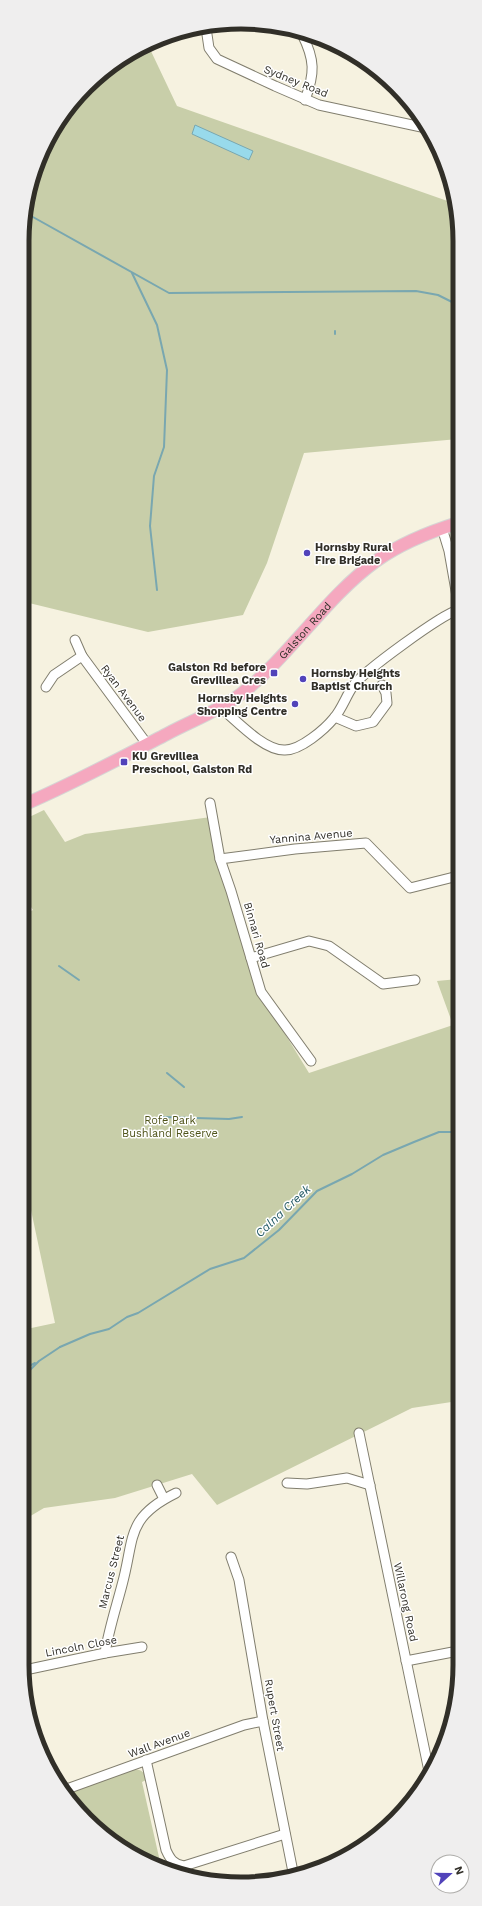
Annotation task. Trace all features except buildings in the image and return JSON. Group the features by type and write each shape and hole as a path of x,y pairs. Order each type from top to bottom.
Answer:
{"main road":[{"name":"Galston Road","path":"29,802 220,707 240,695 260,677 349,584 376,561 415,538 453,525"}],"street":[{"name":"Sydney Road","path":"207,32 209,48 217,59 305,100 319,105 419,127"},
{"path":"304,38 313,61 313,75 305,100"},
{"path":"442,528 449,551 453,574"},
{"path":"220,707 247,731 274,748 285,750 300,746 317,735 335,717 353,686 365,675 443,616 453,612"},
{"name":"Ryan Avenue","path":"75,640 82,656 147,744"},
{"path":"46,687 54,675 82,656"},
{"path":"335,717 356,726 373,722 387,703 386,693 382,685"},
{"name":"Binnari Road","path":"210,803 220,859 261,992 311,1060"},
{"name":"Yannina Avenue","path":"220,859 295,849 366,843 410,888 453,877"},
{"path":"251,958 309,941 329,946 383,984 415,980"},
{"name":"Willarong Road","path":"359,1433 428,1765"},
{"path":"287,1484 307,1484 347,1478 370,1485"},
{"path":"157,1485 164,1499"},
{"name":"Marcus Street","path":"105,1653 109,1629 123,1584 132,1537 142,1516 158,1502 176,1493"},
{"name":"Rupert Street","path":"231,1558 239,1580 263,1721 293,1871"},
{"name":"Lincoln Close","path":"29,1669 142,1647"},
{"path":"406,1661 453,1652"},
{"name":"Wall Avenue","path":"69,1788 244,1725 263,1721"},
{"path":"146,1760 166,1850 173,1862 178,1866 184,1866 285,1834"}],"green space":[{"path":"150,50 177,106 449,202 453,227 453,439 304,453 267,563 243,615 148,632 29,603 29,227 33,200 40,173 57,135 65,123 82,101 101,82 135,57"},
{"name":"Rofe Park Bushland Reserve","path":"44,810 65,842 85,834 211,817 260,993 309,1073 453,1025 453,1402 412,1408 217,1505 192,1474 115,1498 44,1508 29,1517 29,1329 55,1323 29,1201 29,912 33,910 29,904 29,817"},
{"path":"453,979 453,1025 437,981"},
{"path":"134,1769 143,1772 146,1780 142,1782 160,1861 135,1849 112,1833 91,1815 71,1791"}],"water":[{"path":"195,125 253,151 249,160 192,134"}],"waterway":[{"path":"31,216 169,293 416,291 438,295 453,302"},
{"path":"132,273 157,325 167,370 164,447 154,476 150,526 157,590"},
{"path":"59,966 79,980"},
{"path":"167,1073 184,1087"},
{"path":"162,1117 229,1119 242,1117"},
{"name":"Calna Creek","path":"60,1347 90,1334 109,1329 210,1269 244,1258 279,1230 317,1191 352,1174 383,1155 439,1132 453,1132"},
{"path":"29,1371 39,1361 60,1347"},
{"path":"29,1366 35,1363"}],"place":[{"name":"Hornsby Rural Fire Brigade","path":"307,553"},
{"name":"Galston Rd before Grevillea Cres","path":"274,673"},
{"name":"Hornsby Heights Baptist Church","path":"303,679"},
{"name":"Hornsby Heights Shopping Centre","path":"295,704"},
{"name":"KU Grevillea Preschool, Galston Rd","path":"124,762"}]}
